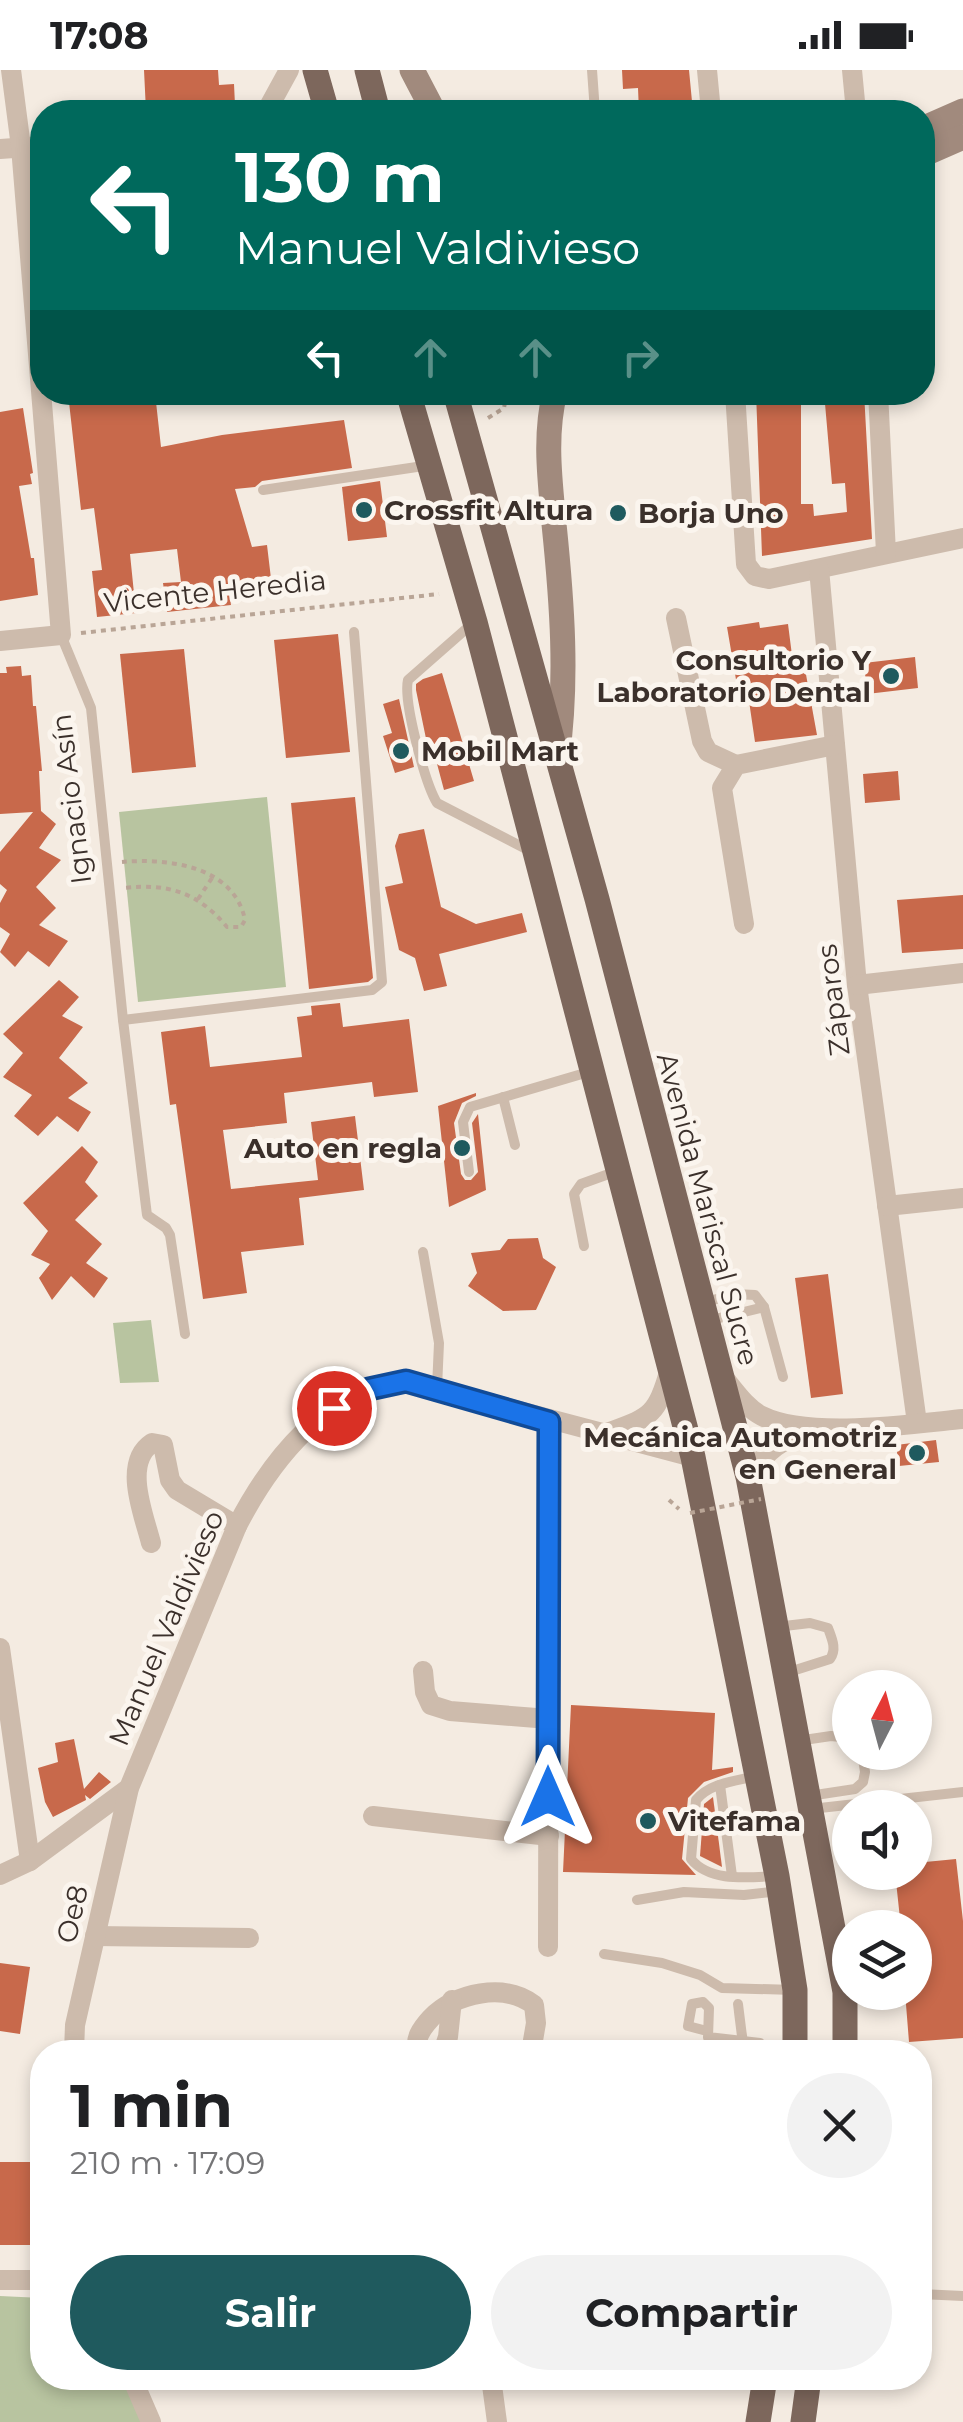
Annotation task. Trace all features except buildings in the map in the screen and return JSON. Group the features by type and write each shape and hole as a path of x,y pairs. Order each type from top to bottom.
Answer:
{"main road":[{"path":"315,70 324,100"},
{"path":"366,70 375,100"},
{"path":"412,70 428,100"},
{"path":"935,123 963,111"},
{"path":"935,149 963,137"},
{"path":"412,405 475,622 693,1458 778,1883 795,1990 795,2040"},
{"name":"Avenida Mariscal Sucre","path":"460,405 719,1372 755,1488 775,1627 845,1992 845,2040"},
{"path":"552,405 549,482 565,692 557,758"},
{"path":"738,1681 784,1674"},
{"path":"758,2422 763,2390"},
{"path":"803,2422 807,2390"}],"street":[{"name":"Ignacio Asín","path":"12,70 30,257"},
{"path":"273,100 289,70"},
{"path":"708,70 710,100"},
{"path":"852,70 855,100"},
{"name":"Ignacio Asín","path":"42,405 61,635"},
{"path":"736,405 746,564 756,576 769,579 963,538"},
{"path":"879,405 886,553"},
{"name":"Záparos","path":"819,568 857,985 916,1423"},
{"path":"676,618 702,741 708,752 736,764 835,745"},
{"path":"0,641 61,635"},
{"path":"736,764 722,788 744,924"},
{"path":"857,985 963,973"},
{"path":"886,1206 963,1198"},
{"path":"602,1435 653,1413 671,1367"},
{"path":"719,1372 759,1414 782,1423 814,1427 963,1419"},
{"name":"Manuel Valdivieso","path":"0,1875 30,1861 130,1788 237,1526 277,1465 315,1420 353,1396 406,1381 549,1422 660,1446 693,1458"},
{"path":"548,1947 549,1422"},
{"path":"755,1488 765,1453 783,1439 814,1427"},
{"path":"151,1543 137,1474 138,1459 144,1448 152,1444 163,1445 170,1480 177,1490 237,1526"},
{"path":"0,1648 30,1861"},
{"path":"423,1671 424,1692 431,1705 450,1711 549,1720"},
{"name":"Oe8","path":"74,2040 130,1788"},
{"path":"373,1816 548,1836"},
{"path":"96,1936 249,1938"},
{"path":"416,2040 426,2024 452,2000 469,1994 522,1996 534,2005 534,2040"},
{"path":"447,2040 452,2000"},
{"path":"0,2280 30,2280"},
{"path":"137,2390 151,2422"},
{"path":"496,2390 497,2422"}],"lane":[{"path":"592,70 594,100"},
{"path":"262,490 430,465"},
{"path":"475,622 408,680 409,708 437,802 536,854"},
{"path":"122,1020 372,990 382,982 354,632"},
{"name":"Ignacio Asín","path":"61,635 91,708 122,1020 148,1215 170,1235 185,1334"},
{"path":"468,1172 464,1114 470,1107 593,1071"},
{"path":"503,1097 515,1144"},
{"path":"584,1246 574,1194 581,1184 619,1170"},
{"path":"422,1252 438,1344 437,1388"},
{"path":"704,1312 748,1292 756,1295 764,1307 783,1378"},
{"path":"704,1312 764,1307"},
{"path":"775,1627 819,1623 828,1628 834,1642 830,1660 784,1674"},
{"path":"797,1741 832,1736"},
{"path":"809,1803 855,1789 863,1782 865,1770"},
{"path":"757,1776 708,1788 696,1800 690,1851 697,1866 778,1883"},
{"path":"720,1785 732,1876"},
{"path":"809,1803 963,1792"},
{"path":"637,1900 684,1892 744,1895 778,1883"},
{"path":"604,1954 651,1960 700,1975 722,1988 795,1990"},
{"path":"738,2004 741,2040"},
{"path":"706,2031 718,2040"},
{"path":"932,2295 963,2296"}],"path":[{"path":"488,418 505,405"},
{"name":"Vicente Heredia","path":"61,635 440,596"},
{"path":"107,864 181,862 226,888 244,912 245,920 240,927 227,927 198,898 174,888 154,885 110,890"},
{"path":"198,898 212,878"},
{"path":"690,1513 755,1488"},
{"path":"669,1500 680,1512"}],"green space":[{"path":"267,797 286,987 138,1002 119,812"},
{"path":"151,1320 159,1382 120,1383 113,1323"},
{"path":"0,2296 30,2297 30,2390 131,2390 144,2422 0,2422"}],"place":[{"name":"Crossfit Altura","path":"364,510"},
{"name":"Borja Uno","path":"618,513"},
{"name":"Consultorio Y Laboratorio Dental","path":"891,676"},
{"name":"Mobil Mart","path":"401,751"},
{"name":"Auto en regla","path":"462,1148"},
{"name":"Mecánica Automotriz en General","path":"917,1453"},
{"name":"Vitefama","path":"648,1821"}],"route":[{"path":"334,1408 369,1389 406,1381 549,1422 548,1797"}]}
